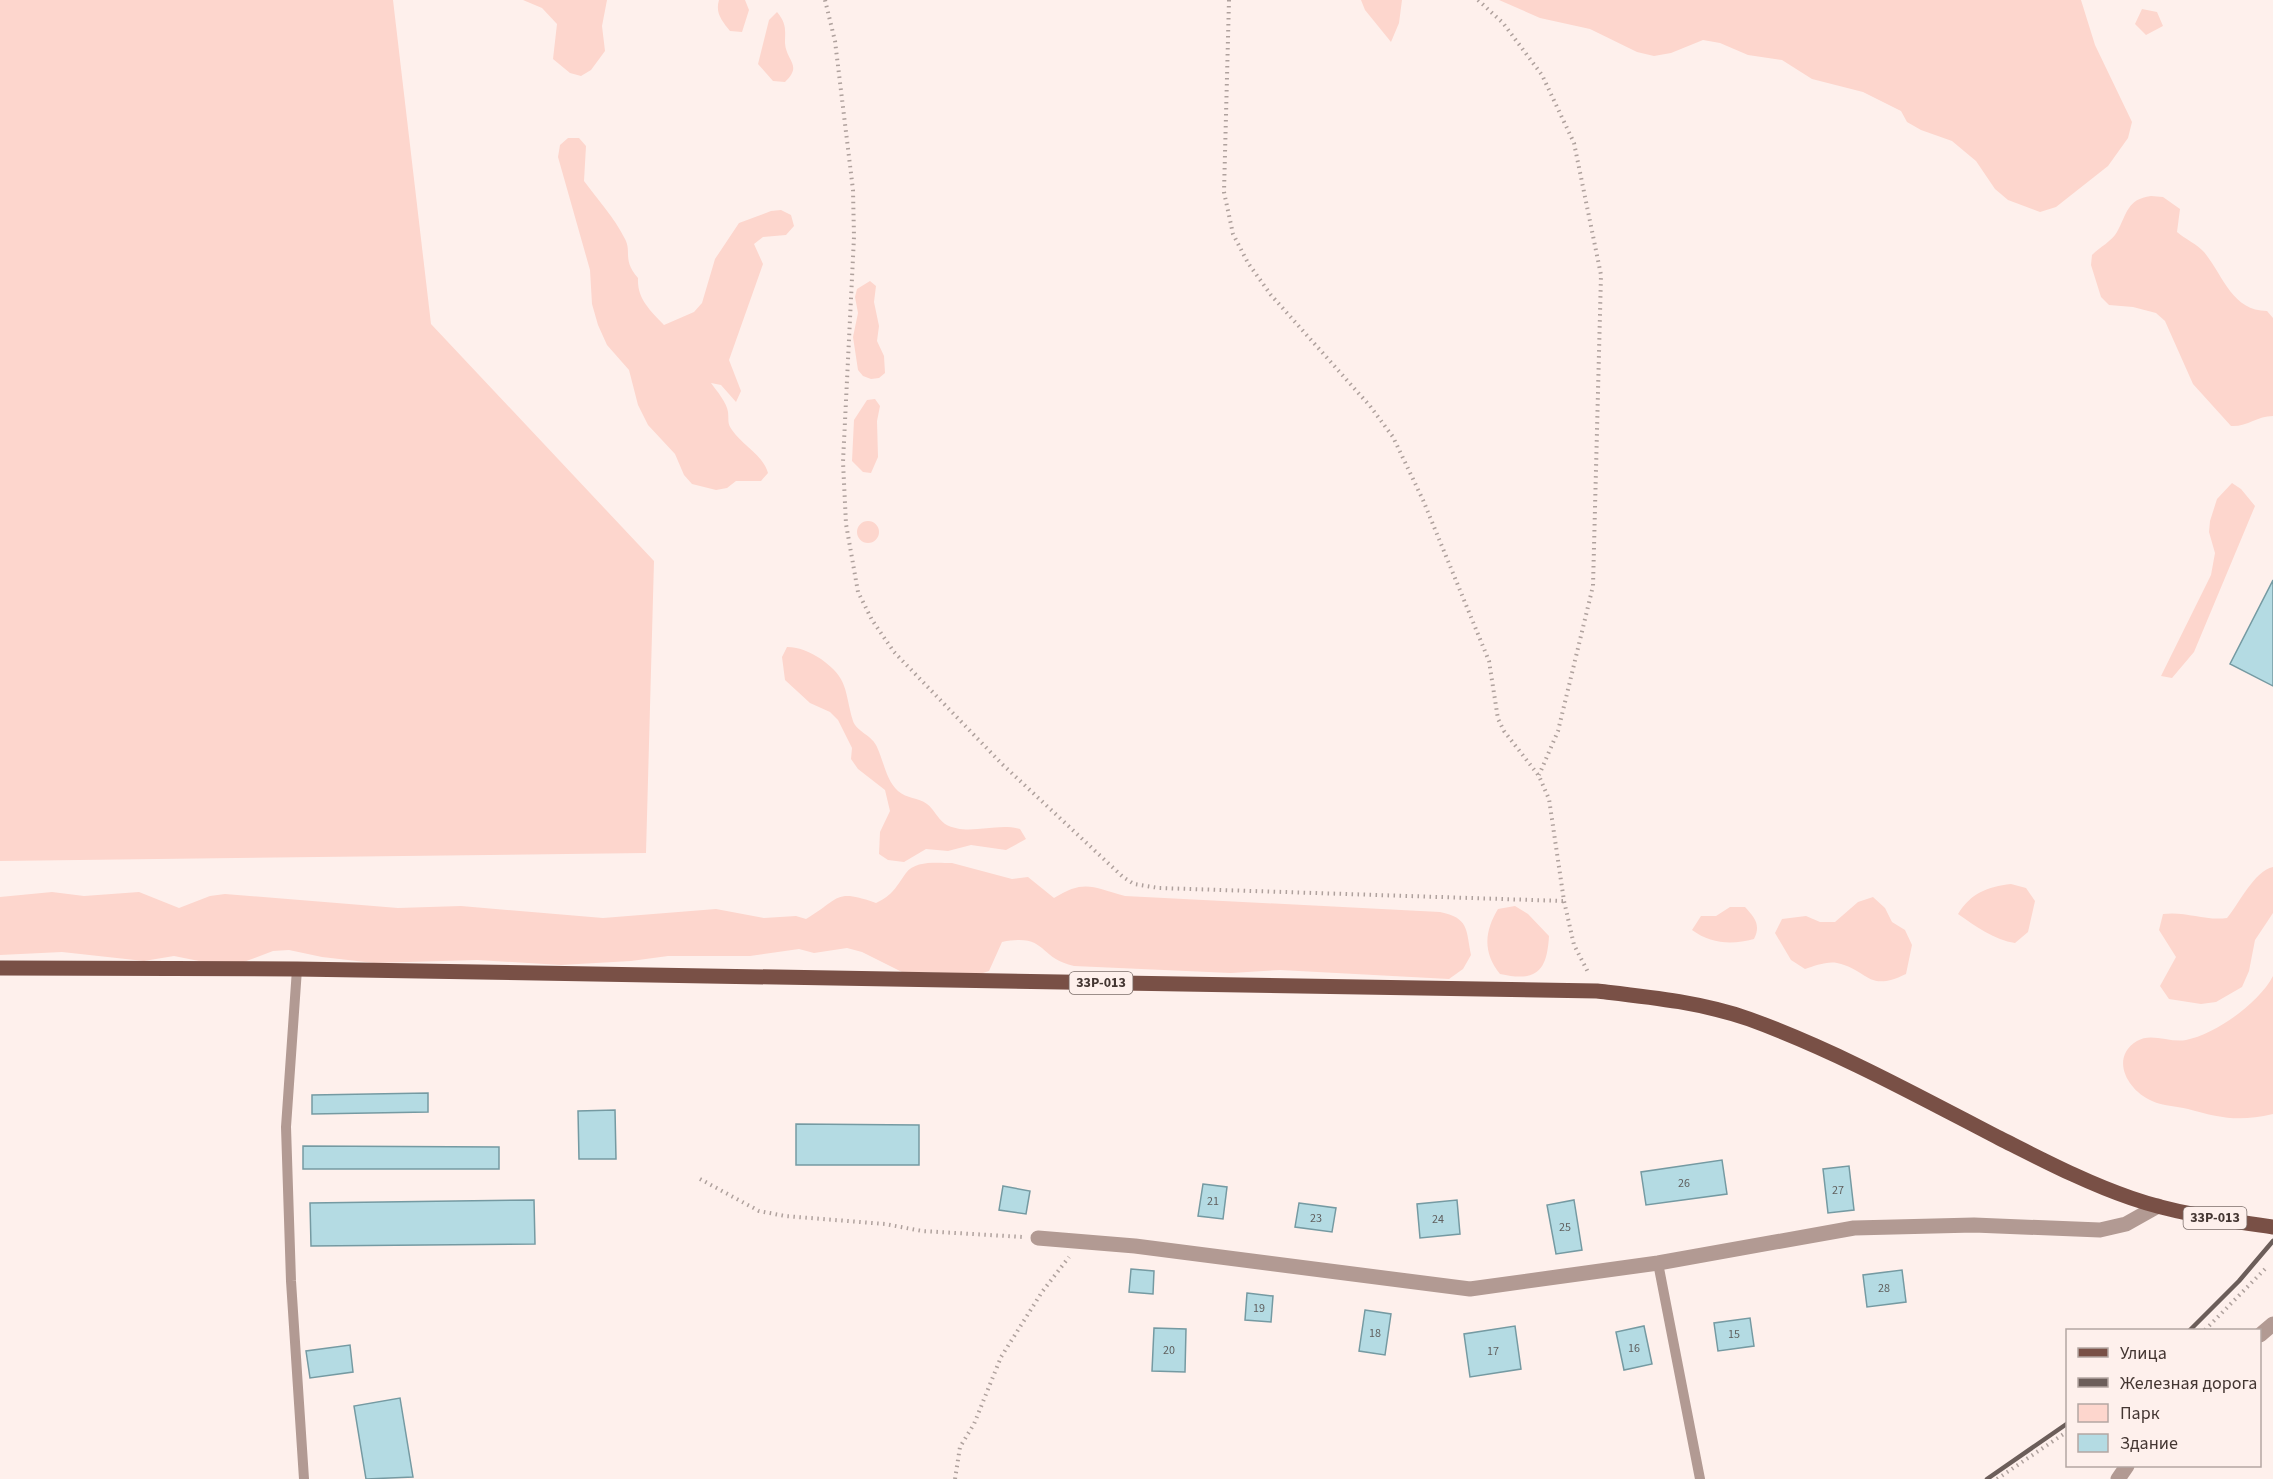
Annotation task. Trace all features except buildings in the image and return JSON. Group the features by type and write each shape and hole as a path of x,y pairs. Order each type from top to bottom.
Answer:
{"main road":[{"name":"33Р-013","path":"0,968 297,969 1597,992 1679,1001 1748,1019 1804,1041 2085,1179 2158,1206 2221,1220 2273,1227"}],"street":[{"path":"1038,1238 1135,1246 1470,1289 1658,1263 1854,1228 1974,1225 2100,1230 2126,1224 2158,1206"}],"lane":[{"path":"297,969 286,1128 291,1281 304,1479"},
{"path":"1658,1263 1700,1479"}],"path":[{"path":"825,0 836,41 846,114 854,237 843,462 846,524 858,592 872,620 894,652 1002,764 1109,865 1134,884 1159,888 1564,901"},
{"path":"1229,0 1224,192 1233,234 1248,263 1271,295 1370,406 1393,437 1423,500 1489,661 1498,719 1504,731 1539,776 1549,800 1564,901 1575,945 1597,992"},
{"path":"1478,0 1503,23 1542,75 1574,143 1601,275 1593,586 1558,731 1539,776"},
{"path":"700,1179 759,1211 785,1216 885,1224 922,1231 1038,1238"},
{"path":"955,1479 960,1448 974,1424 1001,1358 1042,1292 1081,1243"},
{"path":"2206,1329 2267,1267"},
{"path":"1998,1479 2066,1432"}],"green space":[{"path":"0,0 393,0 431,324 654,561 646,853 0,861"},
{"path":"523,0 607,0 602,26 605,51 591,70 581,76 570,73 553,59 557,24 542,8"},
{"path":"719,0 745,0 749,10 742,32 730,31 724,24 719,13"},
{"path":"1361,0 1402,0 1399,23 1391,42 1365,10"},
{"path":"1499,0 2081,0 2095,45 2132,122 2128,138 2108,166 2056,207 2040,212 2008,200 1995,189 1976,161 1952,141 1921,130 1907,122 1901,111 1863,92 1812,79 1782,60 1748,55 1720,43 1703,40 1671,53 1654,56 1637,52 1590,29 1540,18"},
{"path":"2142,9 2157,12 2163,26 2146,35 2135,24"},
{"path":"777,12 784,24 786,49 793,67 793,71 785,82 773,81 758,64 769,20"},
{"path":"568,138 579,138 586,146 584,181 621,231 627,244 630,266 638,278 642,298 664,325 694,312 702,303 715,259 739,223 771,211 781,210 791,215 794,226 786,235 763,237 754,244 763,264 729,360 741,391 736,402 721,385 711,383 726,405 732,430 762,461 768,473 761,481 736,481 727,488 716,490 692,484 684,475 675,454 648,425 638,405 629,370 607,345 592,304 590,270 558,157 560,145"},
{"path":"2151,196 2163,197 2180,209 2177,232 2204,252 2237,298 2245,305 2267,311 2273,318 2273,416 2231,426 2193,384 2165,321 2156,313 2133,307 2109,305 2101,297 2091,265 2092,255 2115,235 2132,204"},
{"path":"870,281 876,286 874,302 879,326 877,341 884,356 885,373 879,378 871,379 863,376 858,370 853,337 858,313 855,297 857,289"},
{"path":"875,399 880,406 877,421 878,457 871,473 863,472 852,461 854,420 867,400"},
{"path":"2232,483 2241,489 2255,506 2194,652 2172,678 2161,676 2211,575 2215,553 2209,532 2210,521 2217,499"},
{"path":"868,521 876,524 879,532 876,540 868,543 860,540 857,532 860,524"},
{"path":"787,647 813,654 837,673 844,686 855,725 875,743 888,776 898,791 927,804 942,822 954,828 1011,827 1020,829 1026,839 1006,850 971,845 948,851 926,849 904,862 888,860 879,854 880,832 890,811 885,790 858,769 851,759 852,748 838,720 830,712 810,703 785,680 782,657"},
{"path":"927,863 952,863 1012,879 1028,877 1054,898 1073,888 1089,886 1125,896 1440,912 1461,921 1467,932 1471,955 1463,969 1449,979 1280,970 1231,973 1074,966 1054,958 1035,944 1017,940 1002,942 989,971 968,975 927,972 906,974 862,952 847,948 814,953 799,949 750,956 668,956 631,961 561,965 477,960 374,963 322,957 289,950 273,951 241,963 209,963 174,956 144,961 62,952 0,955 0,897 52,892 84,896 139,892 179,908 210,896 225,894 398,908 461,906 603,918 716,909 764,918 796,916 806,919 832,901 844,896 876,903 890,894 906,873 915,866"},
{"path":"2273,867 2273,913 2255,940 2249,971 2242,987 2216,1002 2201,1004 2169,999 2160,986 2176,957 2159,930 2163,914 2227,918 2253,881"},
{"path":"2011,884 2026,888 2035,901 2028,932 2015,943 1993,936 1958,914 1968,901 1980,892"},
{"path":"1873,897 1885,908 1892,922 1905,930 1912,945 1906,974 1893,979 1875,981 1848,966 1837,963 1825,963 1805,969 1791,960 1775,933 1782,919 1806,916 1820,922 1835,922 1858,902"},
{"path":"1515,906 1528,914 1549,936 1546,958 1537,972 1531,975 1500,974 1488,950 1488,934 1498,909"},
{"path":"1730,907 1745,907 1752,915 1757,926 1754,939 1738,942 1714,941 1692,930 1701,916 1716,916"},
{"path":"2273,976 2273,1114 2250,1118 2230,1118 2165,1105 2143,1096 2129,1082 2123,1065 2124,1056 2137,1041 2148,1037 2180,1041 2198,1037 2236,1016 2258,997"}],"railway":[{"path":"2191,1329 2239,1281 2273,1241"},
{"path":"1987,1479 2066,1424"}]}
